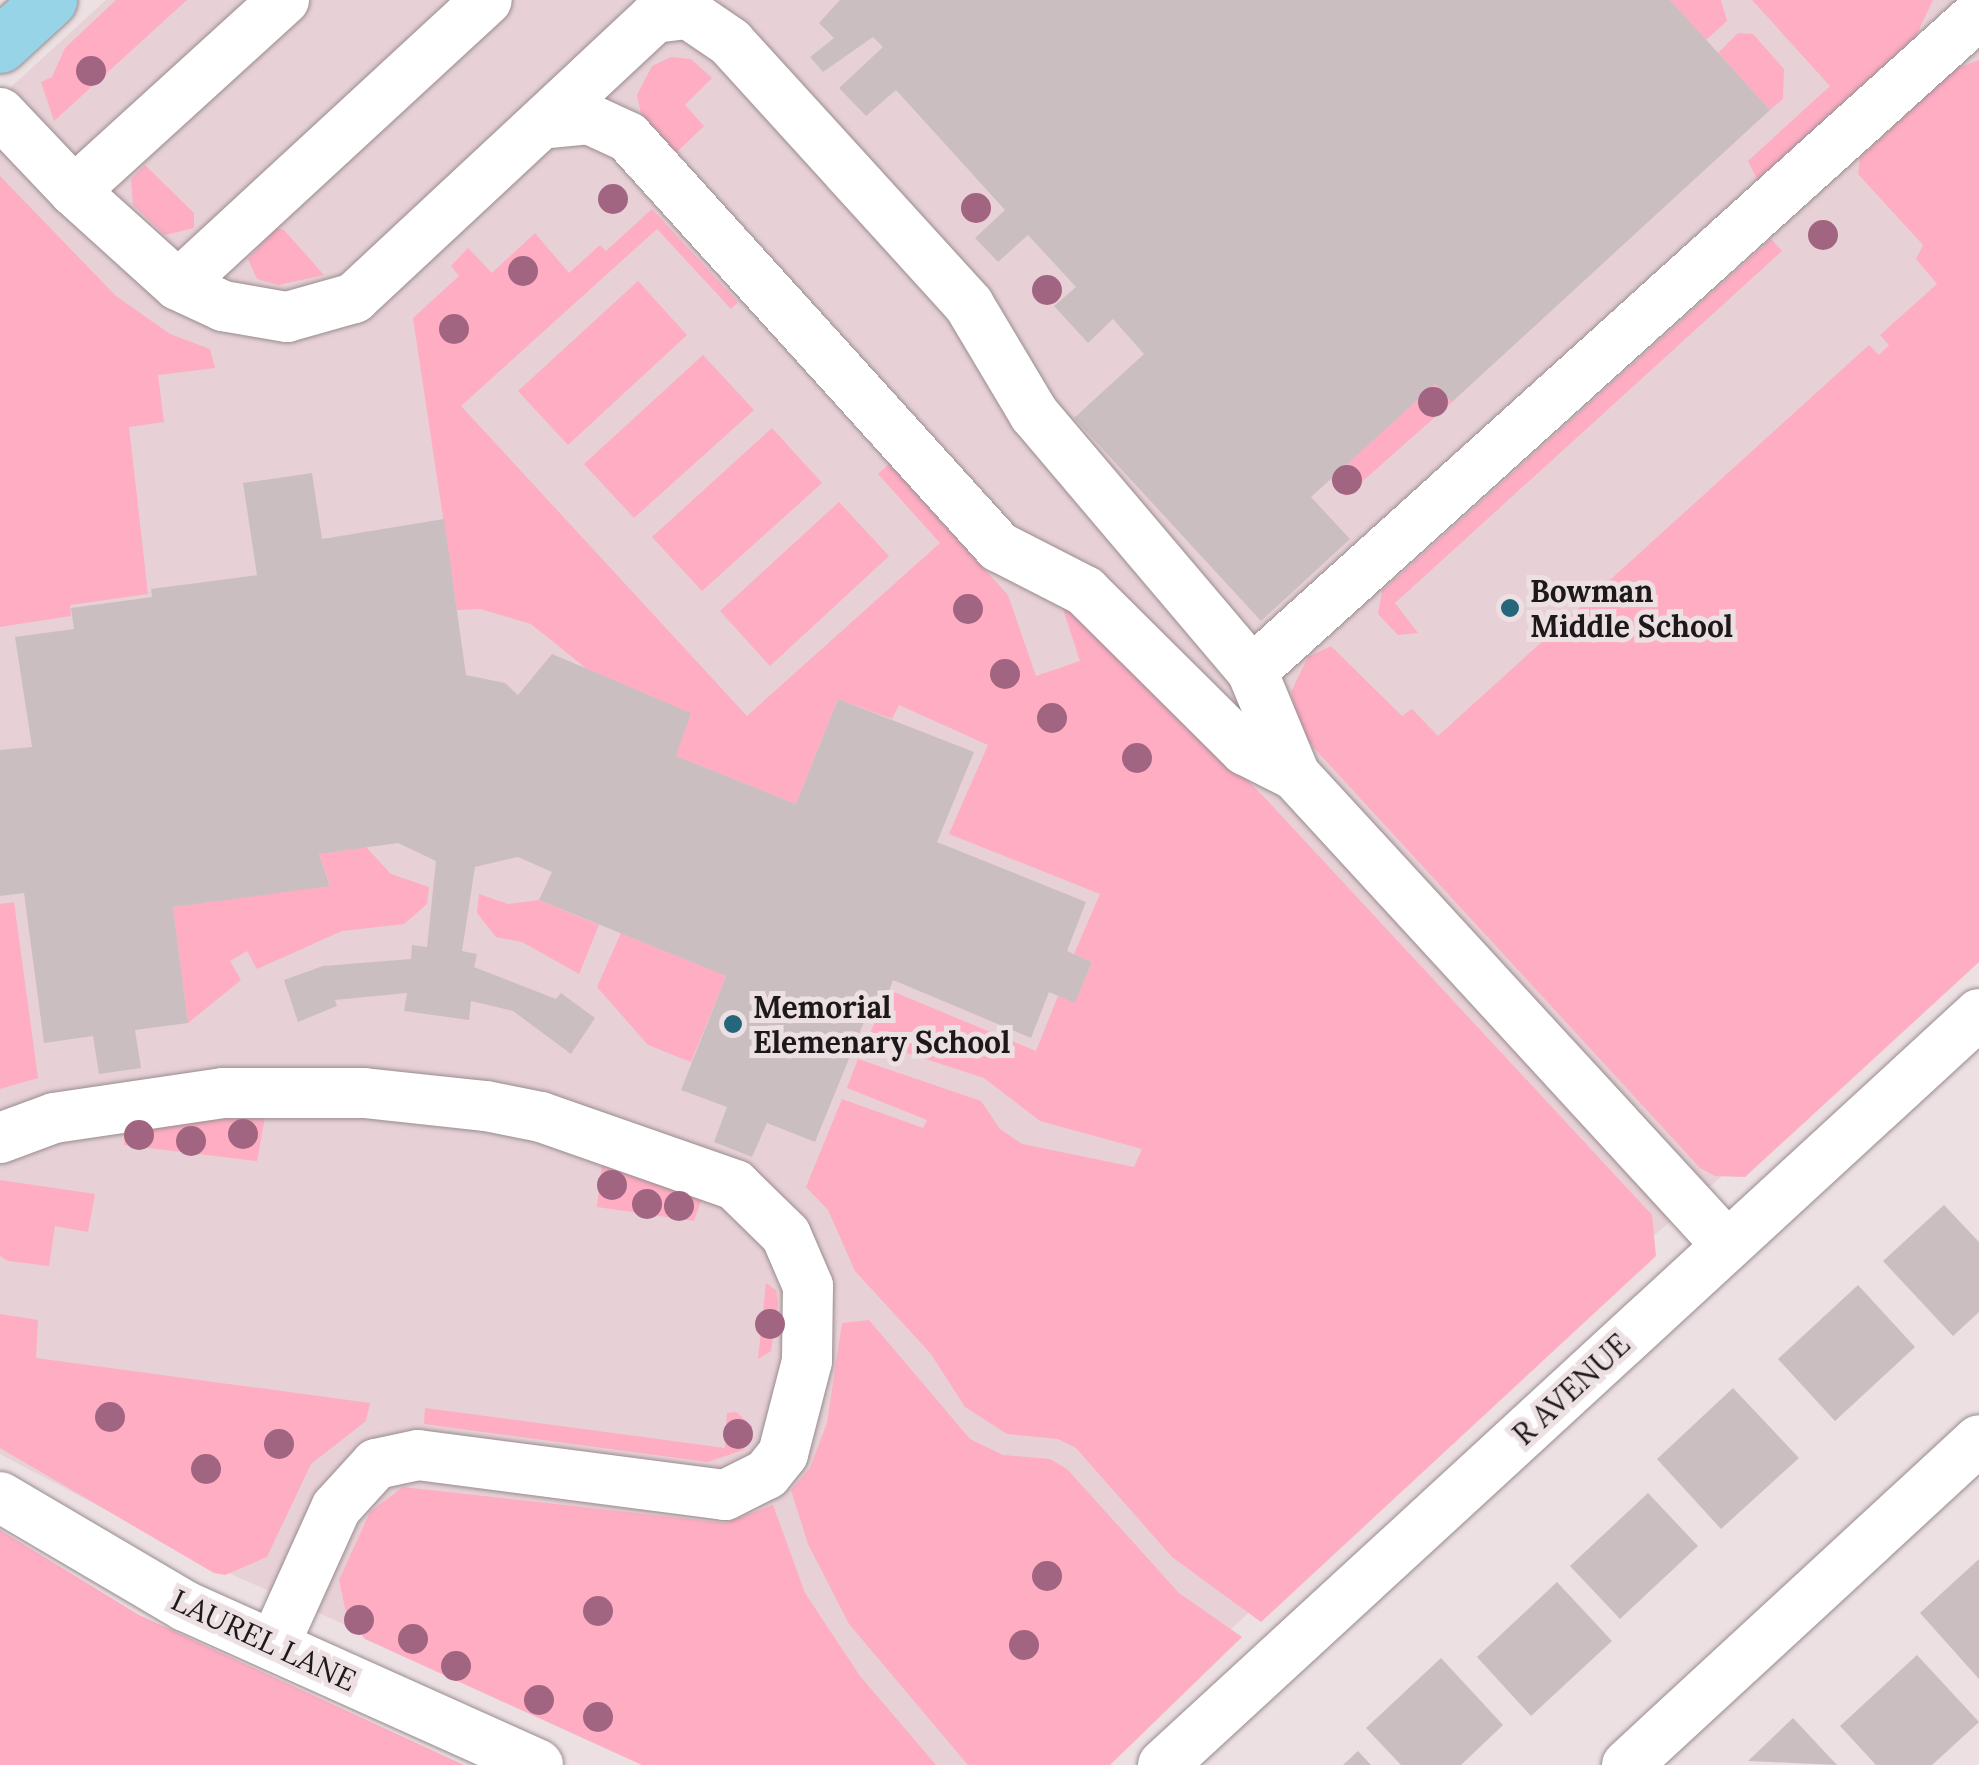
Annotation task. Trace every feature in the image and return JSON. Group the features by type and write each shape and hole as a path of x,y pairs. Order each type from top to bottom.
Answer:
{"main road":[{"path":"0,45 49,0"}],"street":[{"path":"74,192 284,0"},
{"path":"178,285 488,0"},
{"path":"0,113 74,192 178,285 223,306 286,317 354,298 654,18 690,14 730,42 969,305 1034,414 1252,672 1295,775 1728,1245"},
{"path":"1252,672 1979,14"},
{"path":"541,124 589,119 628,137 998,547 1085,592 1245,750 1295,775"},
{"name":"R AVENUE","path":"1163,1765 1979,1014"},
{"path":"0,1138 54,1118 222,1094 364,1093 486,1106 542,1117 735,1185 786,1235 808,1286 807,1361 783,1454 767,1474 724,1495 418,1455 376,1464 336,1508 274,1645"},
{"path":"1627,1765 1979,1440"},
{"name":"LAUREL LANE","path":"0,1497 104,1563 538,1765"}],"shaded area":[{"path":"106,0 1957,0 1979,24 1979,951 1657,1233 1085,1765 660,1765 215,1567 0,1454 0,97"},
{"path":"116,0 187,0 54,121 41,82 52,77 65,48"},
{"path":"1670,0 1721,0 1727,21 1706,40"},
{"path":"1752,0 1933,0 1915,38 1758,181 1748,161 1830,86"},
{"path":"1738,33 1753,34 1784,69 1783,99 1770,110 1718,53"},
{"path":"671,57 691,59 712,78 685,105 704,126 676,153 643,122 637,95 652,66"},
{"path":"1979,60 1979,962 1745,1177 1715,1176 1700,1168 1314,748 1300,732 1291,692 1308,657 1331,646 1402,716 1412,709 1438,736 1869,345 1879,355 1889,345 1880,335 1937,284 1916,259 1923,245 1858,174 1860,158 1955,69"},
{"path":"145,165 194,213 194,228 165,235 133,205 131,179"},
{"path":"0,176 116,296 170,334 210,349 215,368 158,375 164,422 129,427 148,594 70,605 71,616 0,627"},
{"path":"652,209 738,302 731,309 657,229 461,406 747,716 940,543 878,474 889,464 1008,595 1036,676 1080,661 1062,606 1080,613 1264,797 1652,1215 1656,1256 1261,1622 1172,1557 1076,1448 1058,1439 1007,1434 965,1407 931,1354 855,1271 828,1210 806,1187 842,1099 923,1128 927,1120 847,1088 858,1059 981,1101 1000,1129 1022,1144 1134,1167 1142,1149 1040,1121 984,1078 867,1040 889,990 1036,1051 1058,996 1075,1002 1092,962 1074,954 1100,894 949,834 988,745 899,705 892,719 838,699 796,804 676,756 690,713 587,669 531,624 480,609 457,610 413,318 459,276 451,266 468,248 492,273 535,233 569,273 600,245 606,251"},
{"path":"277,228 284,230 324,275 278,285 257,279 248,259"},
{"path":"1771,239 1782,251 1395,603 1418,633 1398,635 1378,614 1382,591"},
{"path":"638,281 687,335 568,445 518,391"},
{"path":"703,355 754,410 634,518 584,464"},
{"path":"1435,384 1452,402 1346,496 1330,479"},
{"path":"772,428 822,483 702,591 652,537"},
{"path":"839,502 889,556 770,666 720,611"},
{"path":"366,847 391,874 429,887 427,904 404,924 342,931 257,969 247,951 230,961 241,980 188,1023 173,907 330,885 319,854"},
{"path":"479,894 508,904 539,900 599,925 579,974 522,942 496,937 477,913"},
{"path":"14,902 38,1078 0,1089 0,904"},
{"path":"621,933 726,976 691,1062 648,1045 597,987"},
{"path":"266,1112 257,1161 124,1145 126,1126"},
{"path":"602,1162 702,1198 694,1221 597,1207"},
{"path":"0,1180 95,1194 88,1232 55,1226 49,1266 8,1261 0,1256"},
{"path":"766,1283 776,1290 778,1304 771,1351 758,1359"},
{"path":"0,1314 38,1320 36,1358 370,1403 366,1421 311,1464 267,1557 225,1575 214,1573 0,1448"},
{"path":"869,1320 970,1439 1003,1455 1050,1459 1067,1469 1179,1593 1242,1637 1110,1765 968,1765 849,1624 808,1544 791,1490 810,1468 827,1423 842,1323"},
{"path":"425,1408 725,1448 727,1413 736,1412 752,1426 752,1438 743,1450 708,1462 424,1424"},
{"path":"403,1487 725,1523 773,1505 805,1593 860,1676 936,1765 642,1765 365,1639 347,1617 339,1580 370,1512"},
{"path":"0,1530 139,1615 464,1765 0,1765"}],"building":[{"path":"840,0 1670,0 1770,110 1452,402 1435,384 1311,497 1350,539 1261,621 1074,418 1144,354 1113,319 1088,343 1054,306 1076,287 1028,235 998,262 975,238 1005,210 896,90 866,116 839,88 883,47 873,37 823,72 810,57 834,38 819,23"},
{"path":"312,473 322,539 444,519 466,675 505,683 518,695 552,654 691,713 676,756 796,804 838,699 974,752 937,842 1086,902 1067,951 1092,962 1075,1003 1049,992 1031,1038 893,980 886,1000 875,995 815,1142 767,1123 752,1157 714,1142 727,1107 681,1090 726,976 539,900 552,872 518,857 475,867 462,951 477,954 474,967 556,999 561,993 595,1018 571,1054 513,1011 471,1001 469,1020 404,1011 407,993 335,1000 337,1006 298,1022 284,980 323,966 411,959 412,945 427,947 436,861 398,843 319,854 330,886 173,907 188,1023 135,1030 141,1068 99,1074 93,1036 44,1043 24,893 0,896 0,750 32,747 15,637 74,629 71,608 152,597 151,589 257,575 243,483"},
{"path":"1944,1205 1979,1242 1979,1312 1953,1336 1883,1261"},
{"path":"1858,1285 1915,1347 1835,1421 1778,1359"},
{"path":"1733,1388 1799,1458 1721,1529 1657,1459"},
{"path":"1648,1493 1698,1546 1620,1619 1570,1566"},
{"path":"1979,1559 1979,1679 1920,1613"},
{"path":"1557,1582 1612,1641 1531,1716 1477,1657"},
{"path":"1917,1655 1979,1722 1932,1765 1876,1765 1840,1726"},
{"path":"1441,1658 1503,1725 1461,1765 1401,1765 1366,1728"},
{"path":"1793,1718 1837,1765 1748,1761"},
{"path":"1358,1751 1371,1765 1343,1765"}],"place":[{"name":"Bowman Middle School","path":"1510,608"},
{"name":"Memorial Elemenary School","path":"733,1024"}]}
